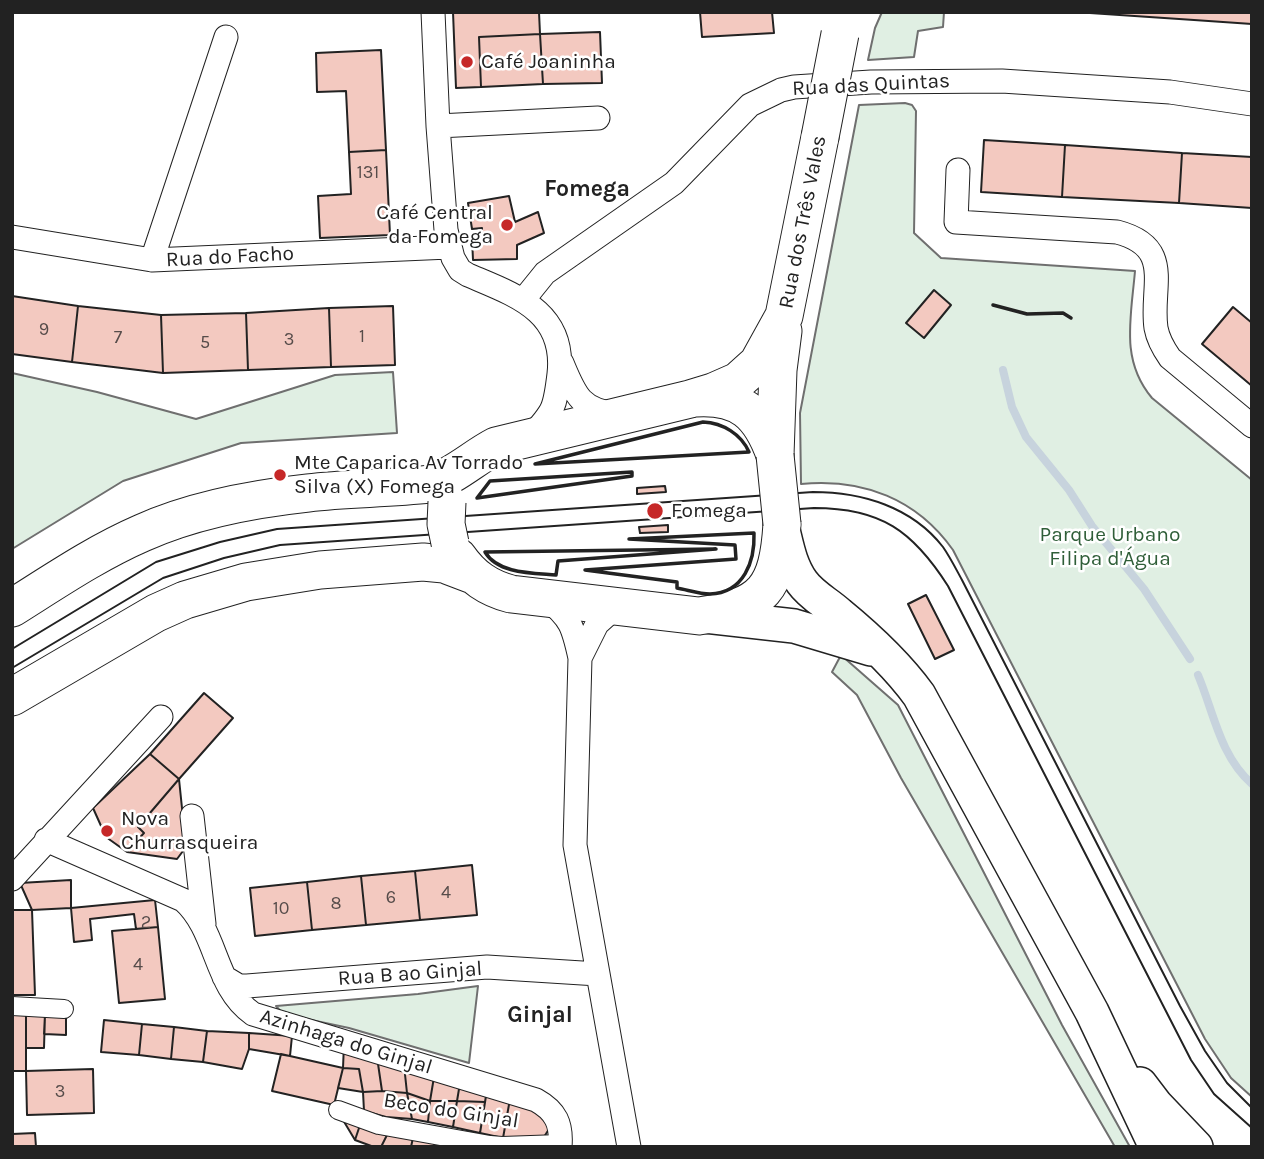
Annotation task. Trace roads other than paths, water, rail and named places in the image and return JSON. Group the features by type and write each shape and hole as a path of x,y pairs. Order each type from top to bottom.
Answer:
{"main road":[{"name":"Rua dos Três Vales","path":"12,608 102,553 143,532 196,514 240,503 310,492 430,484 445,479 496,446 713,392 738,381 758,363 784,316 842,23"},
{"path":"784,316 778,370 775,455 788,554 802,582 811,592 840,614 907,678 919,695 1092,1012 1156,1147"},
{"path":"690,398 719,398 741,405 767,433 775,455"},
{"path":"467,464 447,502 446,524 450,543 473,575"},
{"path":"699,616 727,612 744,606 767,586 780,552 782,524"},
{"path":"12,697 156,613 185,600 246,582 320,570 423,562 444,564 473,575 499,591 794,626 878,652"},
{"path":"1092,1012 1156,1105 1196,1147"}],"street":[{"path":"433,12 438,126 449,247 460,270 524,299 550,325 575,393 584,403 599,412 623,415"},
{"path":"152,260 226,37"},
{"name":"Rua das Quintas","path":"524,299 545,272 674,183 750,105 781,90 883,82 1002,81 1170,92 1252,104"},
{"path":"438,126 598,118"},
{"path":"958,170 956,222 1117,232 1133,236 1154,260 1158,277 1156,326 1162,347 1170,358 1252,426"},
{"name":"Rua do Facho","path":"12,237 152,260 449,247"},
{"path":"528,438 551,415 556,403 561,359"},
{"path":"546,598 564,613 574,629 580,658 575,845 629,1147"},
{"path":"580,658 597,624 617,606"},
{"path":"12,879 161,717"},
{"path":"192,816 204,927"},
{"name":"Azinhaga do Ginjal","path":"46,841 170,893 191,907 204,927 233,997 253,1014 536,1100 545,1105 559,1120 560,1145"},
{"name":"Rua B ao Ginjal","path":"224,977 239,986 247,986 487,967 598,974"},
{"path":"12,1006 64,1009"},
{"name":"Beco do Ginjal","path":"338,1110 379,1125 490,1145 560,1145"}],"waterway":[{"path":"1003,370 1012,407 1026,437 1069,490 1092,526 1144,589 1190,659"},
{"path":"1198,675 1225,747 1241,773 1252,784"}],"tram line":[{"path":"12,649 156,562 220,542 277,529 813,492 850,495 885,504 931,533 948,555 1180,1006 1205,1051 1227,1083 1252,1108"},
{"path":"12,668 163,578 224,558 280,545 814,508 858,512 877,518 908,537 948,586 1191,1060 1214,1094 1252,1128"}],"place":[{"name":"Café Joaninha","path":"467,62"},
{"name":"Café Central da Fomega","path":"507,225"},
{"name":"Mte Caparica Av Torrado Silva (X) Fomega","path":"280,475"},
{"name":"Fomega","path":"655,511"},
{"name":"Nova Churrasqueira","path":"107,831"}],"district":[{"name":"Fomega","path":"587,189"},
{"name":"Ginjal","path":"540,1015"}],"park label":[{"name":"Parque Urbano Filipa d'Água","path":"1110,547"}]}
